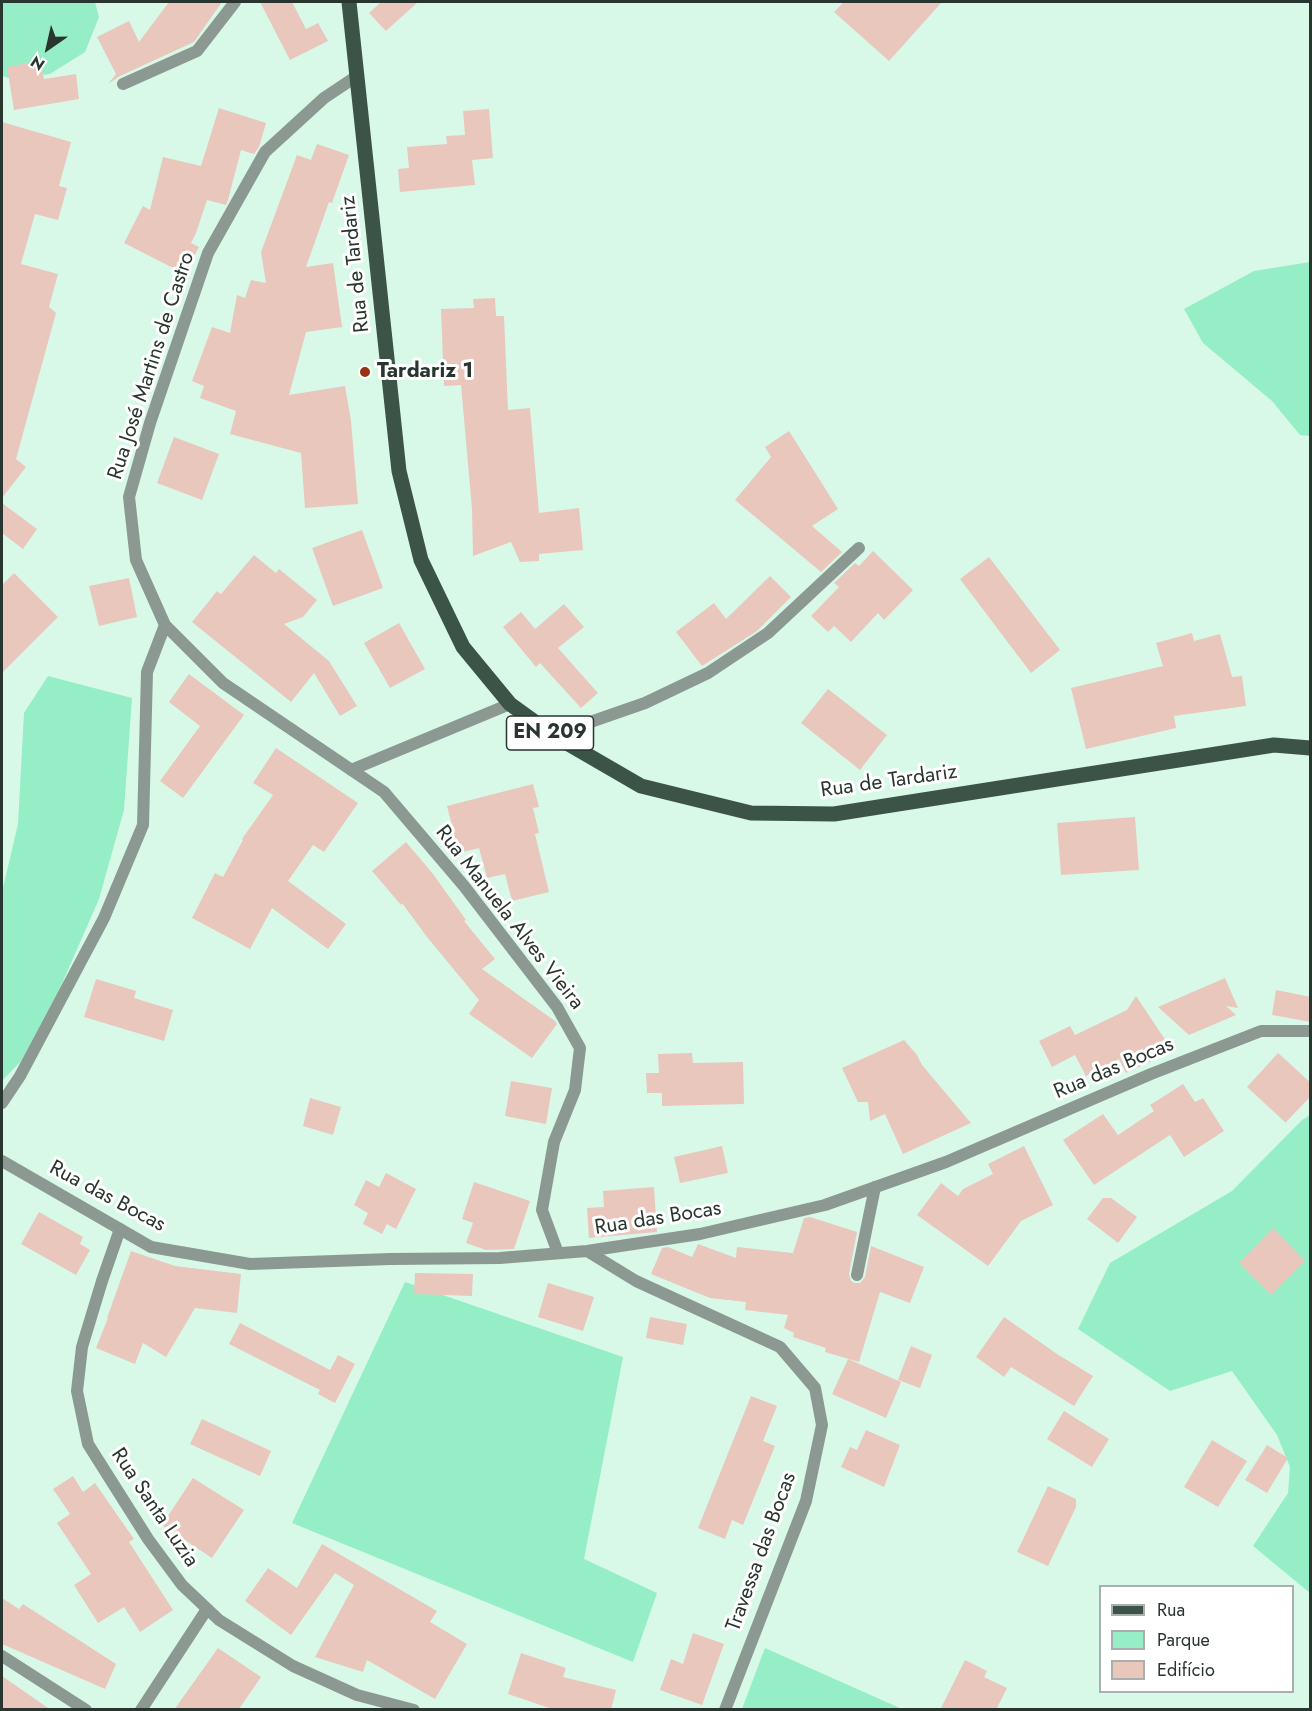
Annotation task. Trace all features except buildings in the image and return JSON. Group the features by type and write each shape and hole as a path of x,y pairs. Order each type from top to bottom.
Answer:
{"main road":[{"name":"Rua de Tardariz","path":"350,2 399,471 421,560 463,647 510,704 553,735 641,786 751,813 834,814 1274,745 1311,748"}],"street":[{"path":"123,84 197,51 235,2"},
{"name":"Rua José Martins de Castro","path":"351,770 223,683 165,625 136,560 129,497 150,423 208,253 265,152 324,98 357,76"},
{"path":"553,735 645,704 708,673 768,633 859,548"},
{"path":"2,1103 20,1077 104,918 143,825 147,672 165,625"},
{"path":"351,770 510,704"},
{"name":"Rua Manuela Alves Vieira","path":"351,770 384,792 464,886 557,1006 580,1048 575,1090 554,1142 542,1210 558,1253"},
{"name":"Rua das Bocas","path":"2,1161 151,1247 250,1264 500,1258 587,1251 700,1234 825,1205 946,1162 1150,1074 1261,1031 1311,1031"},
{"path":"857,1275 875,1187"},
{"name":"Rua Santa Luzia","path":"120,1229 82,1347 77,1391 88,1444 148,1539 182,1585 219,1620 293,1666 357,1695 414,1710"},
{"name":"Travessa das Bocas","path":"587,1251 636,1281 780,1347 815,1388 822,1425 806,1501 725,1710"},
{"path":"141,1710 207,1609"},
{"path":"2,1656 86,1710"}],"green space":[{"path":"2,2 95,2 99,17 85,52 50,74 12,79 2,76"},
{"path":"1310,262 1310,436 1300,435 1272,401 1203,343 1184,309 1254,271"},
{"path":"48,676 132,698 124,810 99,899 60,988 21,1061 2,1081 2,892 18,824 24,713"},
{"path":"1310,1115 1310,1593 1253,1546 1288,1493 1290,1467 1277,1435 1232,1371 1170,1391 1078,1329 1110,1263 1232,1191 1302,1120"},
{"path":"405,1282 623,1357 584,1559 657,1593 633,1662 292,1523"},
{"path":"765,1648 902,1709 742,1709"}],"place":[{"name":"Tardariz 1","path":"365,372"}]}
